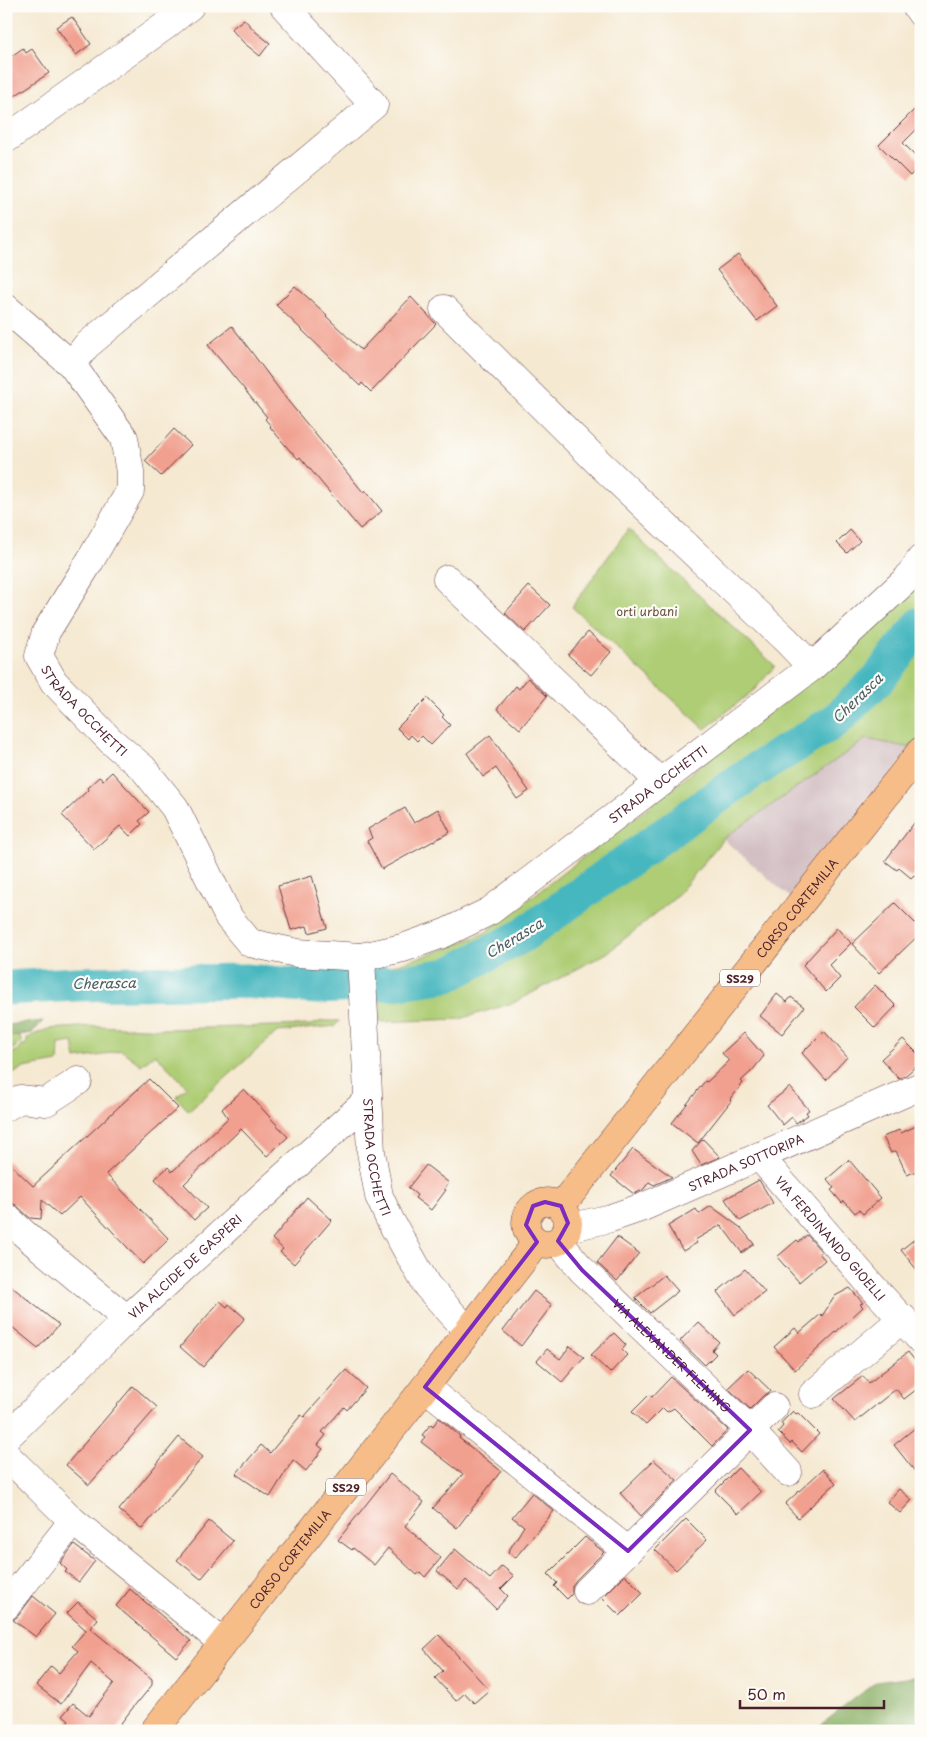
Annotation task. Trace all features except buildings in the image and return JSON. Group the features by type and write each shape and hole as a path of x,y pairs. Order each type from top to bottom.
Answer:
{"main road":[{"name":"CORSO CORTEMILIA","path":"154,1731 468,1331 556,1229 921,751"}],"street":[{"path":"6,139 165,26 190,6"},
{"path":"72,365 86,346 374,105 284,6"},
{"path":"916,6 921,14"},
{"name":"STRADA OCCHETTI","path":"6,308 72,365 124,438 130,472 130,491 46,632 39,656 54,682 111,741 143,768 175,808 229,918 250,943 297,953 361,957 403,948 445,933 490,912 812,667 907,579 921,558"},
{"path":"444,309 598,462 786,640 812,667"},
{"path":"447,579 661,783"},
{"name":"STRADA OCCHETTI","path":"361,957 365,1015 367,1101 371,1152 378,1196 427,1286 468,1331"},
{"path":"6,1107 20,1099 46,1102 78,1081"},
{"name":"STRADA SOTTORIPA","path":"556,1229 611,1218 643,1206 921,1086"},
{"name":"VIA ALCIDE DE GASPERI","path":"6,1438 127,1319 367,1101"},
{"name":"VIA FERDINANDO GIOELLI","path":"759,1156 921,1340"},
{"path":"6,1217 127,1319"},
{"name":"VIA ALEXANDER FLEMING","path":"556,1229 582,1270 750,1430 788,1472"},
{"path":"812,1394 903,1318"},
{"path":"425,1387 628,1551"},
{"path":"587,1592 774,1407"},
{"path":"6,1455 73,1521 223,1643"},
{"path":"6,1606 73,1521"}],"highlighted area":[{"path":"545,1202 561,1206 568,1223 558,1241 582,1270 750,1430 628,1551 425,1387 537,1242 526,1225 533,1206"}],"shaded area":[{"path":"866,739 912,748 792,899 723,839"}],"green space":[{"name":"orti urbani","path":"628,529 775,666 754,690 705,729 572,607"},
{"path":"921,576 921,736 912,748 866,739 723,839 676,897 607,953 513,1003 460,1019 379,1022 381,969 434,953 485,933 672,789"},
{"path":"43,1021 32,1033 6,1037 6,1025"},
{"path":"322,1021 339,1021 335,1026 277,1032 189,1111 176,1097 187,1087 155,1054 141,1065 121,1050 76,1059 73,1042 59,1044 58,1062 23,1068 6,1078 6,1058 27,1043 27,1039 48,1029 96,1026 170,1029 311,1025"},
{"path":"19,1035 22,1042 6,1054 6,1037"},
{"path":"921,1676 921,1731 813,1731 876,1682"}],"waterway":[{"name":"Cherasca","path":"6,988 76,984 245,981 317,987 395,983 448,975 522,936 749,774 835,721 878,679 921,624"}]}
